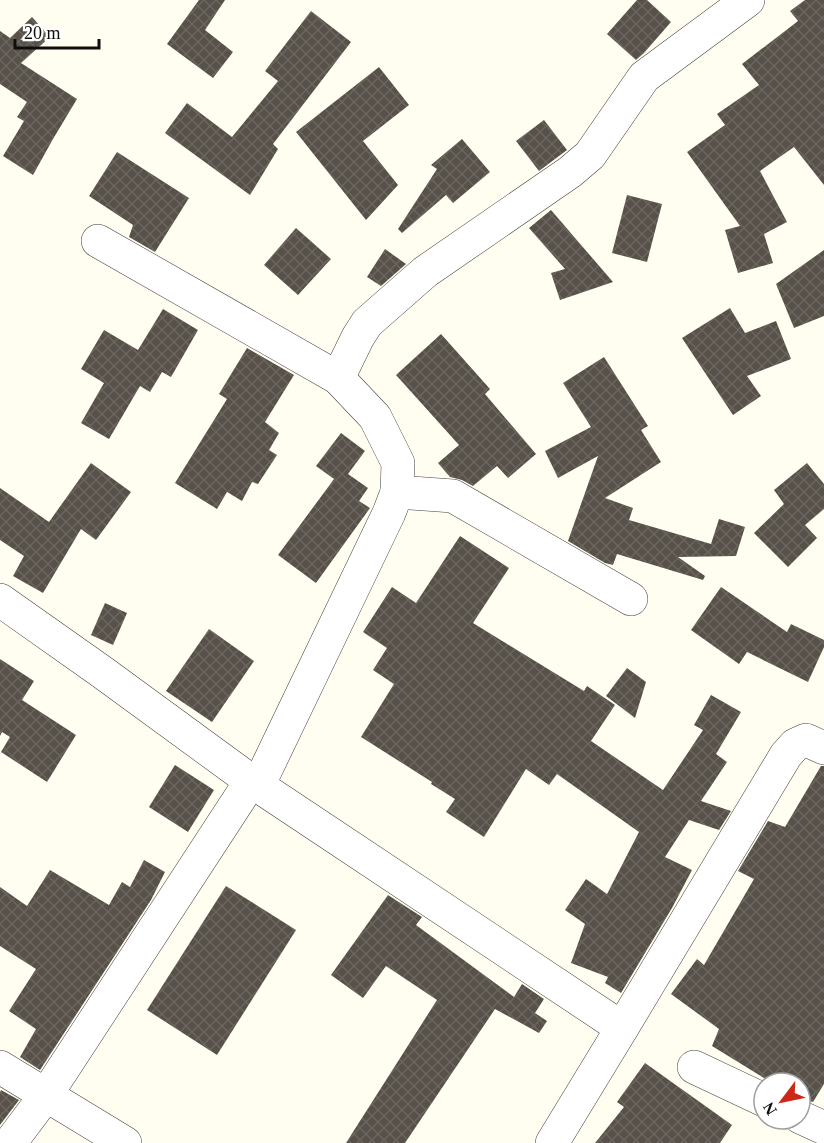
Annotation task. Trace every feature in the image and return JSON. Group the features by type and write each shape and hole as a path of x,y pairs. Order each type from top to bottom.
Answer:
{"street":[{"path":"339,378 367,323 425,272 570,172 590,155 644,77 748,0"},
{"path":"10,1143 46,1095 254,784 384,523 397,492 398,463 375,417 339,378 98,241"},
{"path":"397,492 453,496 631,599"},
{"path":"0,600 254,784 622,1028"},
{"path":"552,1143 786,755 795,745 806,740 824,748"},
{"path":"0,1067 125,1143"},
{"path":"694,1067 752,1094"}],"building":[{"path":"199,0 225,0 205,30 233,52 213,78 167,44"},
{"path":"637,0 647,0 671,22 636,60 607,34"},
{"path":"805,0 824,0 824,185 794,147 760,171 787,222 764,234 773,263 738,273 725,230 740,226 687,152 725,125 717,114 759,85 742,64 798,21 790,11"},
{"path":"311,11 351,42 273,144 278,149 250,195 165,133 187,103 232,137 278,81 265,71"},
{"path":"32,17 50,37 21,63 77,99 33,175 3,156 24,121 17,117 27,102 0,84 0,31 10,38"},
{"path":"379,67 409,105 363,141 398,185 366,220 296,132"},
{"path":"544,120 567,150 539,171 516,141"},
{"path":"462,139 490,172 453,203 446,195 402,233 398,229 437,169 431,165"},
{"path":"117,152 189,198 155,252 129,237 133,225 89,196"},
{"path":"627,195 662,204 647,262 612,253"},
{"path":"551,210 613,282 560,300 551,273 565,269 529,228"},
{"path":"296,228 331,259 298,295 264,265"},
{"path":"385,249 406,264 381,286 367,277"},
{"path":"824,250 824,316 794,328 776,284"},
{"path":"730,308 745,333 776,321 791,359 747,376 761,396 733,415 682,338"},
{"path":"163,309 198,330 171,377 162,372 150,392 140,386 109,439 81,423 104,383 81,369 104,330 138,350"},
{"path":"441,334 490,389 485,394 536,454 508,478 497,466 473,486 450,477 438,463 459,445 396,375"},
{"path":"247,348 294,375 265,422 279,433 269,450 277,455 258,484 252,482 242,501 227,492 217,509 175,483 227,399 219,394"},
{"path":"604,357 648,426 641,430 661,462 605,498 633,508 629,520 711,544 719,519 745,527 736,556 678,557 705,576 703,580 617,554 613,565 605,563 568,541 598,456 558,478 545,451 591,427 563,383"},
{"path":"341,433 365,451 348,474 368,488 359,501 370,508 316,583 278,555 334,479 316,466"},
{"path":"91,463 131,492 96,540 81,529 43,593 13,576 24,556 0,540 0,488 49,522"},
{"path":"807,463 824,484 824,509 805,525 817,538 788,567 754,533 784,504 774,490"},
{"path":"460,536 509,568 473,623 584,691 587,686 615,705 591,741 663,790 703,730 694,725 711,695 741,712 716,754 727,762 701,801 731,811 719,830 689,820 665,857 692,870 621,993 605,983 608,977 571,963 585,924 565,910 586,879 607,894 639,832 557,774 549,785 526,769 484,837 446,812 455,799 361,737 394,684 373,670 387,648 363,632 392,587 416,603"},
{"path":"721,587 787,632 791,624 824,640 824,647 808,682 747,652 739,664 691,630"},
{"path":"105,603 127,613 113,645 91,635"},
{"path":"209,629 254,661 212,722 166,691"},
{"path":"0,659 34,681 22,700 76,735 47,782 1,752 10,737 2,732 0,736"},
{"path":"627,668 646,682 635,718 606,696"},
{"path":"175,765 214,790 188,832 149,807"},
{"path":"821,766 824,766 824,1084 813,1102 812,1071 753,1071 712,1046 719,1029 671,994 697,959 704,965 754,879 738,871 768,821 785,827"},
{"path":"144,860 165,872 151,900 40,1070 20,1057 36,1029 9,1011 36,969 0,946 0,887 27,906 50,870 109,905 122,882 130,887"},
{"path":"226,886 296,930 217,1055 147,1010"},
{"path":"388,895 422,917 416,925 514,997 522,984 544,999 535,1013 547,1021 539,1033 495,1009 405,1143 346,1143 437,1000 386,966 363,998 331,975"},
{"path":"645,1063 732,1125 720,1143 595,1143 624,1107 617,1102"},
{"path":"1,1090 19,1100 0,1125 0,1092"}]}
